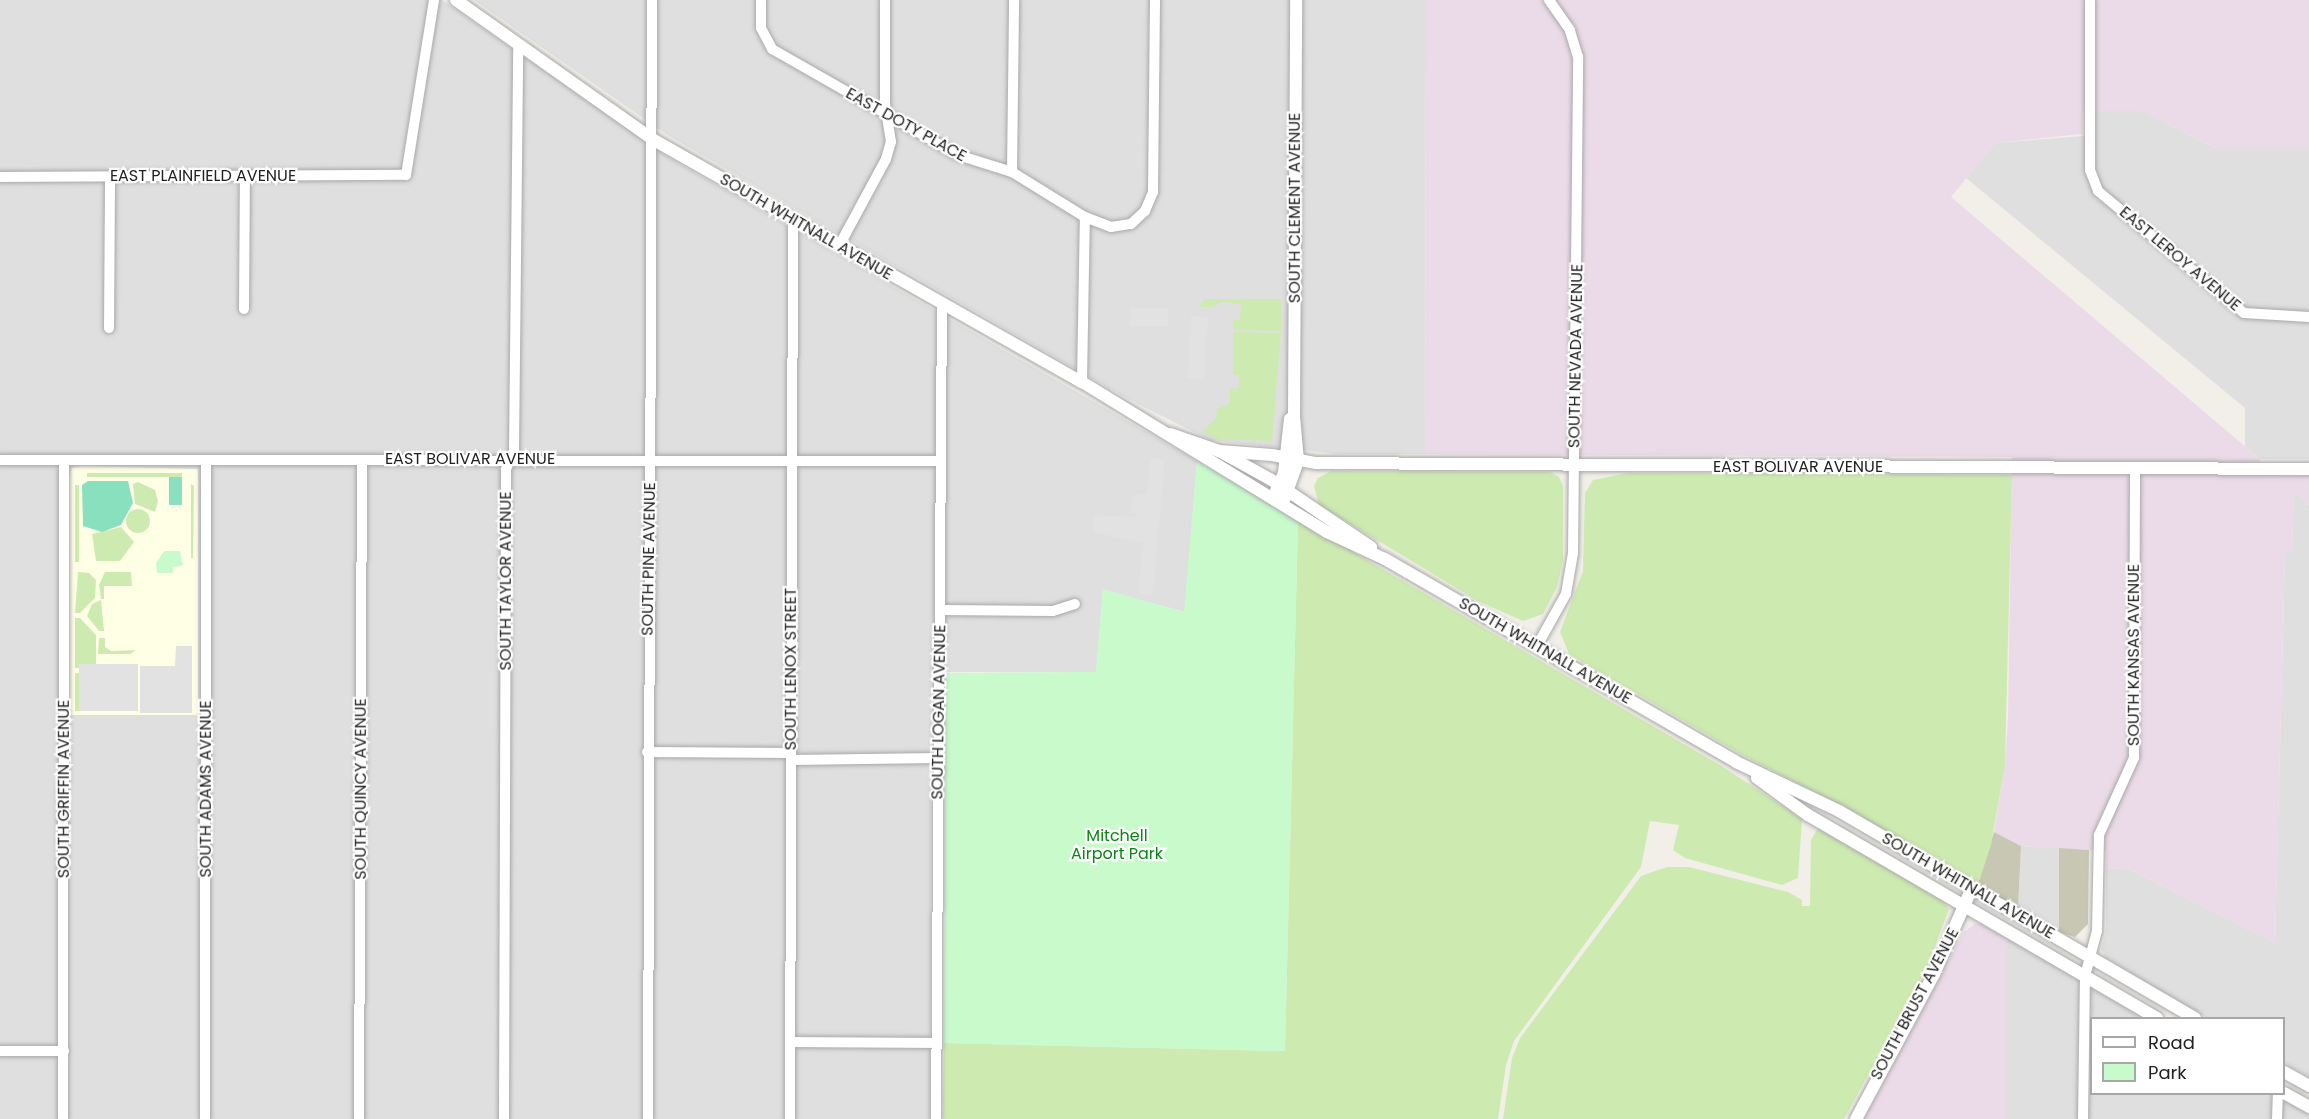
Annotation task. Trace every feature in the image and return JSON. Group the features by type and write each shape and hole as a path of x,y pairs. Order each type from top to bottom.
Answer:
{"street":[{"name":"EAST PLAINFIELD AVENUE","path":"0,177 406,175 434,0"},
{"name":"SOUTH WHITNALL AVENUE","path":"456,0 652,139 1170,434 1219,451 1284,487 1349,529 1385,559"},
{"name":"SOUTH PINE AVENUE","path":"648,1119 647,752 652,0"},
{"name":"EAST DOTY PLACE","path":"761,0 764,39 772,49 958,155 1012,172 1100,225 1122,227 1139,218 1150,203 1155,181 1155,0"},
{"path":"839,246 886,159 892,130 888,116 885,0"},
{"path":"1012,172 1014,0"},
{"name":"SOUTH CLEMENT AVENUE","path":"1278,500 1292,461 1290,419 1294,416 1296,0"},
{"name":"SOUTH NEVADA AVENUE","path":"1537,646 1566,594 1571,576 1575,465 1578,57 1570,30 1549,0"},
{"name":"EAST LEROY AVENUE","path":"2090,0 2090,170 2095,185 2244,313 2309,317"},
{"name":"SOUTH TAYLOR AVENUE","path":"504,1119 506,469 514,451 518,45"},
{"path":"109,328 110,177"},
{"path":"244,309 245,177"},
{"path":"1082,382 1085,217"},
{"name":"SOUTH LENOX STREET","path":"790,1119 793,220"},
{"name":"SOUTH LOGAN AVENUE","path":"936,1119 942,304"},
{"name":"SOUTH WHITNALL AVENUE","path":"1170,434 1181,445 1278,500 1327,532 1385,559 1736,762 1839,811 2193,1017"},
{"name":"EAST BOLIVAR AVENUE","path":"1219,451 1272,455 1292,461 2309,469"},
{"name":"SOUTH QUINCY AVENUE","path":"359,1119 362,459"},
{"name":"EAST BOLIVAR AVENUE","path":"0,460 940,461"},
{"name":"SOUTH GRIFFIN AVENUE","path":"63,1119 64,460"},
{"name":"SOUTH ADAMS AVENUE","path":"205,1119 206,460"},
{"name":"SOUTH KANSAS AVENUE","path":"2083,1119 2085,976 2088,955 2097,931 2099,835 2134,758 2135,469"},
{"path":"940,610 1053,611 1075,604"},
{"path":"647,752 938,758"},
{"name":"SOUTH WHITNALL AVENUE","path":"1736,762 1808,815 2155,1017"},
{"name":"SOUTH BRUST AVENUE","path":"1856,1119 1934,974 1972,888"},
{"path":"790,1042 937,1043"},
{"path":"0,1051 64,1051"},
{"path":"2285,1075 2309,1086"},
{"path":"2285,1094 2309,1107"},
{"path":"2277,1119 2278,1095"}],"shaded area":[{"path":"0,0 442,0 671,159 1197,461 1185,612 1103,590 1096,672 931,672 930,1119 0,1119"},
{"path":"474,0 1426,0 1425,454 1338,454 1210,440 1130,400 669,136"},
{"path":"1426,0 2309,0 2309,148 2216,148 2143,111 2083,111 2082,134 1995,143 1951,197 2260,459 2261,475 2309,476 2309,505 2294,492 2292,551 2285,553 2275,943 2127,868 2106,869 2106,851 2021,846 1994,832 2005,765 2008,718 2012,457 1425,454"},
{"path":"2095,110 2143,111 2216,148 2309,148 2309,459 2260,459 2245,446 2245,408 1966,178 1995,143 2095,135"},
{"path":"1130,308 1168,308 1168,327 1130,327"},
{"path":"1191,316 1208,317 1205,379 1188,378"},
{"path":"1150,458 1164,459 1153,595 1138,594 1143,543 1093,532 1094,515 1136,517 1137,514 1130,513 1132,496 1147,494"},
{"path":"81,466 198,469 198,715 69,715 69,476 72,468"},
{"path":"2294,491 2309,505 2309,1077 2285,1064 2285,1017 2205,1017 2106,958 2101,950 2106,932 2106,869 2127,868 2275,943 2285,553 2292,551"},
{"path":"176,646 192,646 192,713 140,713 140,666 175,666"},
{"path":"79,664 138,664 138,711 79,711"},
{"path":"1994,832 2021,846 2018,909 1978,884"},
{"path":"2021,846 2059,848 2059,932 2018,909"},
{"path":"2059,848 2089,850 2088,924 2075,937 2059,932"},
{"path":"1975,924 1983,924 2007,938 2007,1119 1864,1119 1964,932"},
{"path":"2007,938 2142,1017 2090,1017 2090,1095 2276,1095 2309,1114 2309,1119 2007,1119"}],"green space":[{"path":"1204,299 1281,299 1281,331 1233,330 1233,320 1239,320 1242,304 1221,302 1213,307 1200,307"},
{"path":"1233,332 1281,333 1272,441 1218,439 1202,432 1216,418 1217,409 1230,403 1230,389 1239,388 1239,375 1233,375"},
{"name":"Mitchell Airport Park","path":"1197,461 1298,520 1285,1051 944,1043 946,673 1096,672 1103,589 1184,612"},
{"path":"1331,471 1550,472 1559,477 1563,486 1563,560 1557,587 1543,614 1523,621 1478,601 1319,505 1314,486 1318,478"},
{"path":"87,473 182,473 182,477 87,477"},
{"path":"1628,473 2012,475 2005,765 1991,845 1978,884 1845,807 1746,757 1569,654 1560,632 1583,571 1585,493 1593,480"},
{"path":"169,477 182,477 182,505 169,505"},
{"path":"88,481 128,481 133,503 121,525 102,532 83,526 82,485"},
{"path":"138,482 155,490 158,502 155,512 135,504 133,484"},
{"path":"191,484 194,486 193,558 191,558"},
{"path":"75,485 79,485 79,562 75,562"},
{"path":"138,509 146,513 150,521 146,529 138,533 130,529 126,521 130,513"},
{"path":"1298,520 1720,765 1802,819 1798,878 1782,885 1685,858 1673,850 1679,825 1650,821 1641,867 1514,1041 1506,1065 1498,1119 943,1119 944,1043 1285,1051"},
{"path":"121,527 134,542 120,561 96,561 92,534"},
{"path":"164,551 180,551 183,566 173,567 173,573 157,573 156,563"},
{"path":"78,572 89,573 96,580 95,598 80,613 75,613"},
{"path":"105,572 131,572 132,586 104,586 104,599 101,599 99,585"},
{"path":"101,600 104,631 99,631 87,616 92,604"},
{"path":"75,618 80,618 96,635 96,664 79,664 79,668 75,668"},
{"path":"99,638 105,638 105,647 111,651 136,650 130,654 98,654"},
{"path":"75,673 79,673 79,711 75,711"},
{"path":"1818,828 1944,902 1949,909 1927,967 1844,1119 1503,1119 1512,1058 1520,1038 1641,876 1667,867 1689,867 1788,892 1802,900 1802,906 1810,906 1811,840"}]}
